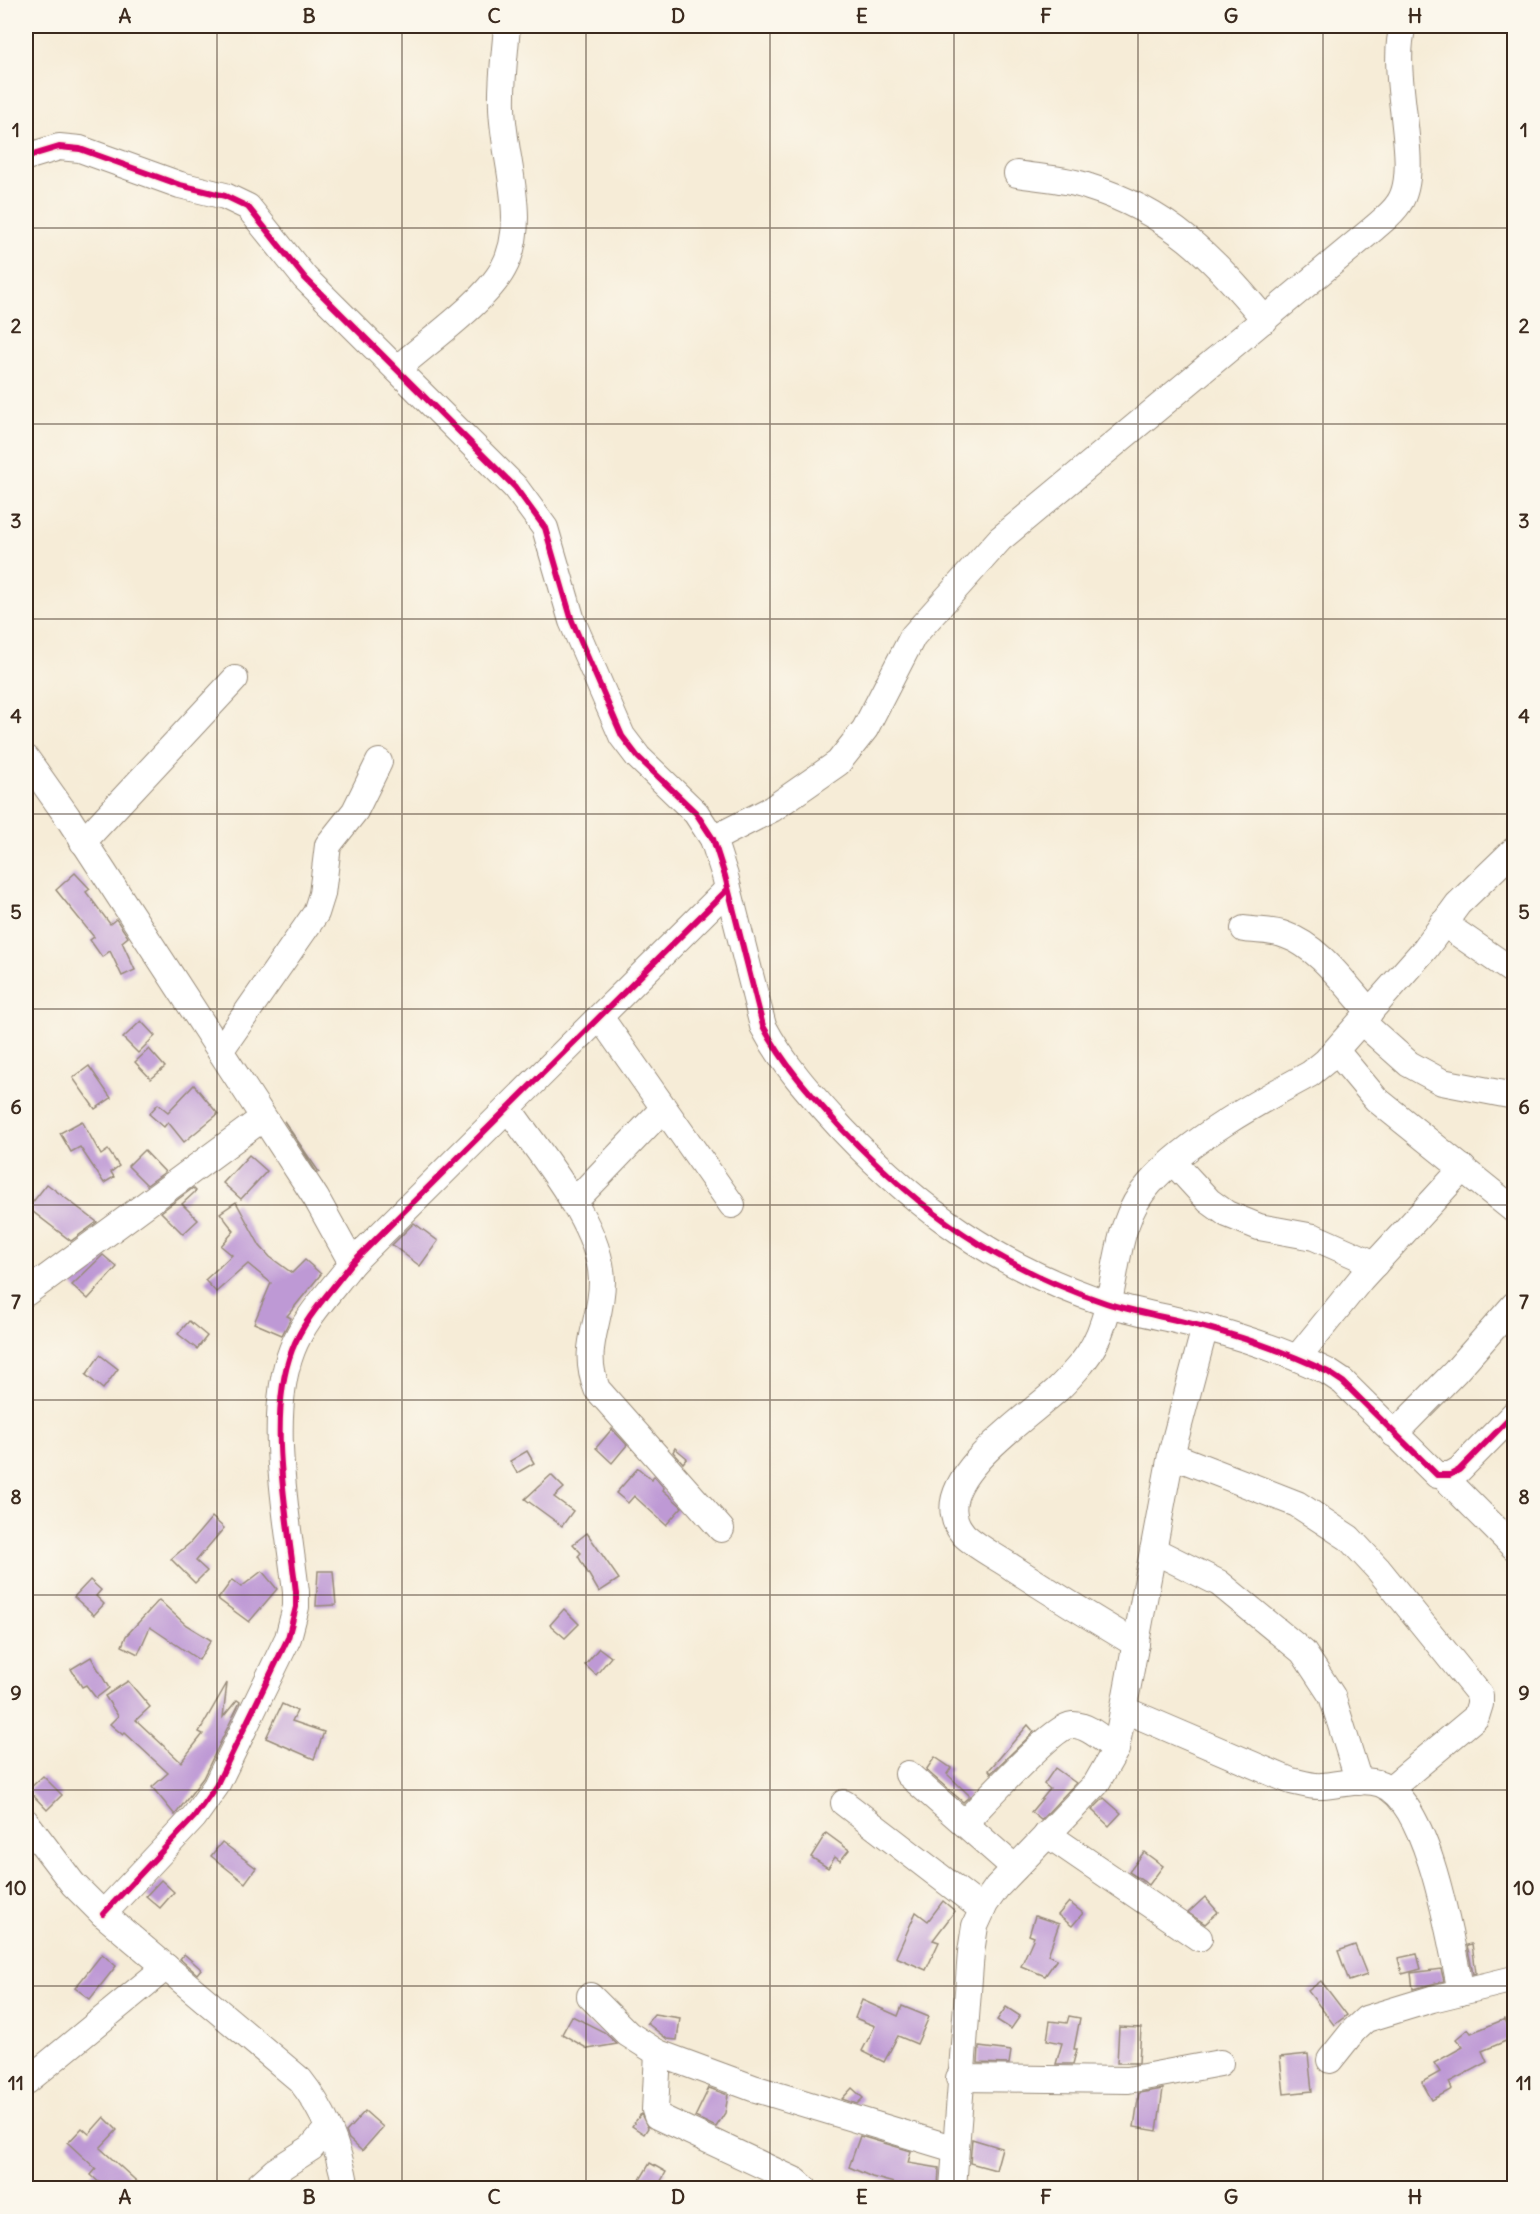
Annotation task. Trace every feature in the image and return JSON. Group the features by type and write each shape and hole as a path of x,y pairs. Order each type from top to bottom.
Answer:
{"street":[{"path":"397,369 489,287 503,270 511,250 514,212 502,108 507,26"},
{"path":"713,839 780,804 838,763 865,729 913,636 1000,539 1043,500 1096,461 1373,230 1400,203 1406,186 1407,168 1397,60 1403,26"},
{"path":"26,157 59,147 80,148 180,185 238,201 256,215 305,278 492,462 536,512 551,544 572,621 622,736 638,757 696,813 713,839 763,1026 781,1059 813,1098 898,1186 941,1220 1016,1265 1067,1290 1110,1304 1205,1327 1297,1359 1336,1376 1431,1472 1443,1476 1515,1548"},
{"path":"1017,174 1086,186 1135,205 1188,238 1202,250 1223,269 1265,320"},
{"path":"84,842 235,679"},
{"path":"26,758 84,842 316,1198 352,1263"},
{"path":"220,1051 315,913 322,894 328,845 355,811 379,762"},
{"path":"1136,1644 975,1544 963,1534 953,1513 954,1497 973,1467 993,1446 1059,1389 1085,1359 1110,1304 1124,1225 1135,1202 1150,1182 1216,1130 1310,1074 1336,1051 1458,904 1515,850"},
{"path":"103,1914 205,1803 288,1638 296,1607 296,1592 282,1455 283,1378 293,1348 305,1325 352,1263 728,889"},
{"path":"1443,923 1515,972"},
{"path":"1244,929 1284,934 1298,941 1321,960 1366,1017 1409,1064 1442,1082 1515,1096"},
{"path":"600,1017 663,1110 732,1205"},
{"path":"1336,1051 1376,1099 1515,1210"},
{"path":"508,1108 573,1203 595,1242 600,1263 600,1306 590,1347 589,1370 597,1389 721,1529"},
{"path":"573,1203 663,1110"},
{"path":"26,1293 263,1118"},
{"path":"1173,1162 1204,1196 1227,1214 1259,1227 1314,1237 1375,1264"},
{"path":"1297,1359 1375,1264 1463,1168"},
{"path":"1394,1434 1455,1372 1515,1305"},
{"path":"953,2188 967,1981 975,1926 982,1909 997,1887 1096,1784 1116,1749 1172,1455 1205,1327"},
{"path":"1443,1476 1459,1470 1515,1414"},
{"path":"1172,1455 1298,1504 1349,1538 1378,1569 1480,1695 1476,1717 1391,1788"},
{"path":"1153,1550 1207,1575 1240,1598 1303,1652 1332,1695 1359,1782"},
{"path":"1125,1710 1291,1781 1320,1786 1368,1780 1391,1788 1410,1814 1436,1874 1461,1992"},
{"path":"964,1823 1041,1746 1064,1727 1080,1725 1116,1749"},
{"path":"908,1774 1015,1868"},
{"path":"844,1803 982,1909"},
{"path":"26,1822 73,1884 103,1914 300,2080 311,2094 328,2128 346,2188"},
{"path":"1047,1834 1199,1938"},
{"path":"26,2082 166,1967"},
{"path":"1330,2060 1366,2019 1515,1978"},
{"path":"590,1996 628,2034 658,2053 753,2088 955,2149"},
{"path":"658,2053 655,2110 657,2116 796,2181 804,2188"},
{"path":"959,2078 1128,2080 1220,2063"},
{"path":"256,2188 311,2148 328,2128"}],"building":[{"path":"75,873 90,889 86,892 110,924 116,919 128,937 122,942 135,970 122,976 110,951 102,957 90,940 94,937 56,890"},
{"path":"141,1021 155,1036 138,1053 123,1038"},
{"path":"149,1049 165,1067 151,1079 135,1062"},
{"path":"89,1066 111,1098 95,1109 73,1078"},
{"path":"194,1085 218,1114 184,1142 168,1122 164,1127 149,1114 158,1104 168,1112"},
{"path":"82,1121 101,1155 108,1150 119,1166 111,1172 114,1177 104,1183 80,1147 71,1152 60,1133"},
{"path":"284,1121 319,1172 317,1173"},
{"path":"144,1150 165,1172 147,1185 128,1166"},
{"path":"249,1155 267,1171 241,1199 223,1183"},
{"path":"47,1184 97,1222 71,1241 28,1208"},
{"path":"193,1188 196,1191 182,1204 198,1220 183,1234 161,1212"},
{"path":"236,1202 260,1246 270,1257 292,1273 305,1260 321,1274 287,1316 291,1318 282,1335 254,1323 271,1283 248,1264 216,1292 205,1280 232,1255 221,1246 234,1231 220,1213"},
{"path":"414,1223 438,1241 420,1266 392,1245"},
{"path":"103,1255 117,1267 88,1299 72,1285"},
{"path":"189,1321 207,1336 197,1349 178,1334"},
{"path":"100,1355 118,1369 103,1389 86,1375"},
{"path":"612,1429 627,1445 612,1463 596,1448"},
{"path":"675,1448 687,1458 683,1463 673,1452"},
{"path":"527,1451 534,1463 517,1473 510,1461"},
{"path":"638,1468 652,1480 654,1476 664,1488 663,1490 682,1507 666,1525 634,1496 628,1503 616,1493"},
{"path":"551,1475 564,1488 554,1497 573,1511 562,1526 525,1499"},
{"path":"212,1517 224,1528 196,1561 207,1571 195,1583 171,1559 190,1543"},
{"path":"587,1533 619,1579 599,1592 578,1556 581,1553 573,1544"},
{"path":"262,1571 277,1589 249,1622 218,1599 232,1580 241,1587"},
{"path":"318,1571 333,1571 336,1605 316,1606"},
{"path":"90,1580 101,1590 96,1596 104,1604 94,1615 74,1597"},
{"path":"159,1600 186,1625 211,1640 199,1660 150,1627 138,1654 122,1646 126,1636"},
{"path":"564,1609 579,1624 565,1638 550,1625"},
{"path":"599,1648 611,1657 596,1675 585,1665"},
{"path":"91,1657 109,1688 96,1698 86,1685 82,1687 71,1669"},
{"path":"128,1681 150,1707 136,1720 181,1762 203,1734 199,1732 227,1683 223,1717 237,1700 240,1702 203,1778 175,1815 152,1787 168,1773 125,1733 123,1735 110,1724 118,1716 105,1696"},
{"path":"282,1704 297,1711 292,1721 324,1732 314,1759 266,1738"},
{"path":"1028,1725 1034,1732 991,1773 989,1770"},
{"path":"935,1757 951,1768 947,1774 970,1796 963,1802 926,1770"},
{"path":"1055,1768 1076,1783 1041,1820 1031,1812 1050,1789 1044,1784"},
{"path":"43,1776 62,1795 47,1810 28,1790"},
{"path":"1104,1798 1121,1813 1109,1826 1092,1810"},
{"path":"826,1833 849,1850 840,1861 835,1857 828,1868 811,1857"},
{"path":"222,1842 256,1868 245,1883 211,1856"},
{"path":"1144,1852 1163,1866 1149,1885 1129,1872"},
{"path":"161,1880 174,1892 160,1908 146,1896"},
{"path":"1205,1897 1218,1912 1205,1924 1188,1913"},
{"path":"943,1901 955,1911 933,1940 939,1942 926,1970 896,1957 916,1912 928,1921"},
{"path":"1069,1902 1083,1913 1072,1926 1058,1915"},
{"path":"1035,1916 1059,1924 1048,1955 1057,1959 1045,1976 1021,1966 1034,1937 1029,1935"},
{"path":"1472,1944 1476,1973 1473,1974 1467,1945"},
{"path":"1355,1945 1367,1975 1349,1981 1338,1951"},
{"path":"102,1954 116,1966 90,1999 75,1988"},
{"path":"184,1954 201,1969 197,1974 180,1959"},
{"path":"1417,1954 1421,1969 1402,1974 1398,1958"},
{"path":"1441,1969 1444,1981 1413,1989 1411,1973"},
{"path":"1321,1981 1347,2015 1334,2025 1308,1991"},
{"path":"862,2000 898,2016 902,2006 929,2017 917,2044 898,2036 884,2062 862,2051 875,2026 855,2018"},
{"path":"1006,2007 1020,2016 1011,2029 997,2020"},
{"path":"654,2014 680,2018 677,2040 667,2039 647,2023"},
{"path":"572,2016 604,2032 617,2044 588,2049 562,2034"},
{"path":"1069,2016 1080,2018 1073,2064 1056,2064 1062,2043 1047,2040 1050,2021 1067,2023"},
{"path":"1505,2019 1513,2038 1482,2051 1487,2062 1449,2082 1452,2089 1432,2100 1422,2082 1440,2072 1434,2063 1463,2047 1456,2039 1468,2029 1471,2033"},
{"path":"1119,2027 1141,2028 1139,2063 1117,2063"},
{"path":"979,2047 1011,2051 1009,2064 978,2063"},
{"path":"1308,2054 1312,2091 1284,2094 1280,2057"},
{"path":"709,2088 728,2095 725,2113 716,2127 695,2117"},
{"path":"852,2088 863,2098 857,2104 842,2099"},
{"path":"1163,2089 1157,2131 1134,2127 1139,2093"},
{"path":"365,2111 383,2127 362,2151 349,2139 346,2132"},
{"path":"641,2114 648,2128 644,2134 632,2126"},
{"path":"104,2117 117,2130 100,2148 144,2188 105,2188 91,2175 96,2169 68,2143 82,2128 89,2134"},
{"path":"860,2136 911,2151 908,2163 939,2168 938,2188 912,2188 872,2177 849,2167"},
{"path":"972,2139 1002,2148 996,2170 970,2163"},
{"path":"650,2163 666,2172 657,2188 635,2188"}],"cycle path":[{"path":"26,157 59,147 80,149 180,185 225,196 248,207 305,278 515,487 545,528 572,621 622,736 638,757 696,813 713,839 725,876 763,1026 771,1041 810,1093 843,1130 902,1187 963,1234 1030,1272 1067,1289 1118,1307 1235,1336 1282,1352 1328,1372 1343,1382 1437,1475 1450,1475 1459,1470 1514,1414"},
{"path":"103,1914 194,1817 216,1786 288,1638 296,1607 296,1592 284,1501 280,1437 284,1377 297,1338 352,1263 728,889"}]}
